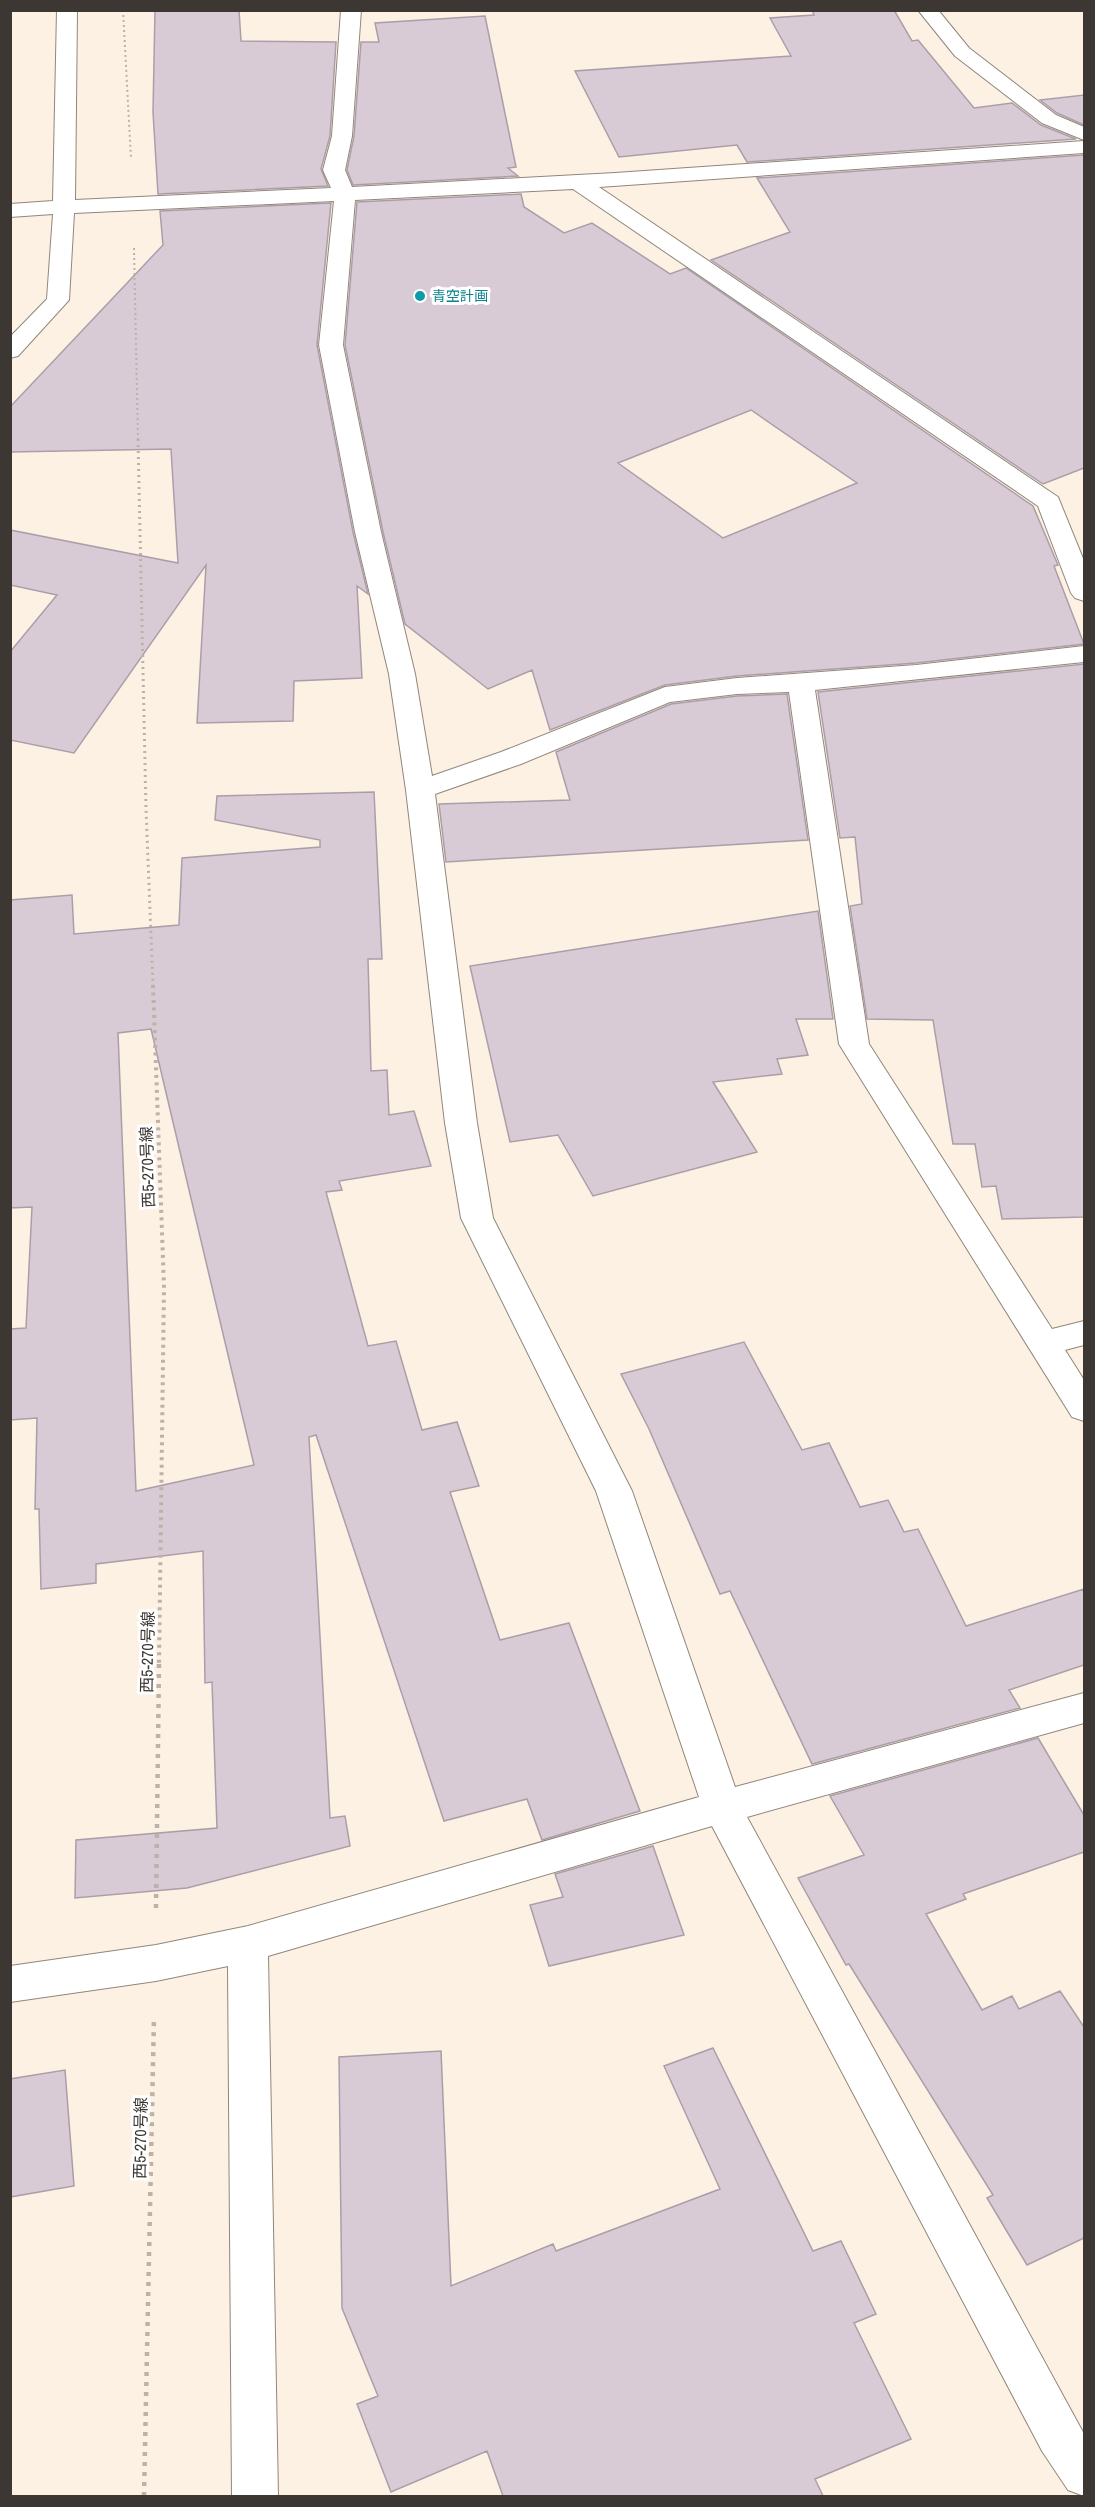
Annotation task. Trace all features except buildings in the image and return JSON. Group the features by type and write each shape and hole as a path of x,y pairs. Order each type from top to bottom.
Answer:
{"street":[{"path":"10,351 58,300 64,206 67,10"},
{"path":"351,10 342,136 334,170 345,195 331,345 368,531 402,674 420,790 461,1123 477,1218 614,1491 722,1806 1058,2435 1084,2474"},
{"path":"927,10 962,52 1049,119 1084,134"},
{"path":"10,211 133,201 345,195 577,182 1084,147"},
{"path":"577,182 1049,502 1084,593"},
{"path":"420,790 511,758 665,695 737,686 916,674 1084,654"},
{"path":"801,683 854,1044 1084,1408"},
{"path":"1045,1343 1084,1334"},
{"path":"10,1984 156,1962 248,1944 722,1806 1084,1708"},
{"path":"248,1944 255,2496"}],"path":[{"name":"西5-270号線","path":"123,10 133,201 146,809 164,1287 156,1962 144,2496"}],"place":[{"name":"青空計画","path":"420,296"}]}
